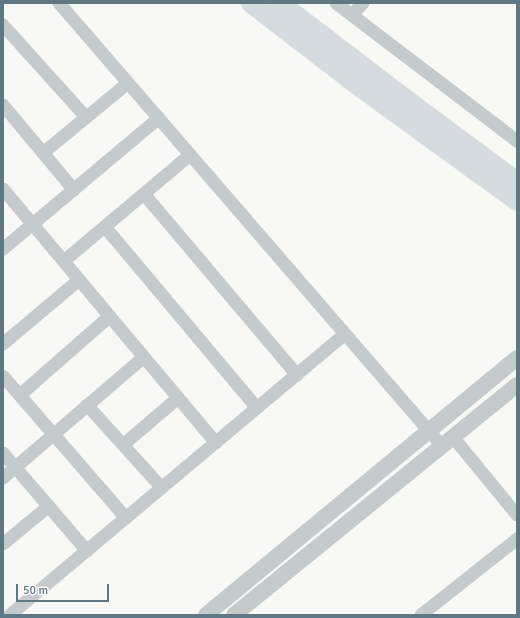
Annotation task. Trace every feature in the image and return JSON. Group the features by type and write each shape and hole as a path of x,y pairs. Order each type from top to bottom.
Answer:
{"main road":[{"path":"251,3 370,94 517,201"},
{"path":"280,3 517,182"}],"street":[{"path":"59,3 429,431 447,442 517,515"},
{"path":"336,3 517,141"},
{"path":"352,15 363,3"},
{"path":"3,25 86,118"},
{"path":"43,153 128,83"},
{"path":"3,105 74,190"},
{"path":"3,249 158,118"},
{"path":"64,261 190,155"},
{"path":"3,189 216,443"},
{"path":"144,194 297,375"},
{"path":"105,227 257,408"},
{"path":"3,344 80,280"},
{"path":"20,395 110,316"},
{"path":"10,615 345,334"},
{"path":"3,478 144,357"},
{"path":"206,615 517,358"},
{"path":"3,376 126,518"},
{"path":"234,615 517,385"},
{"path":"123,445 178,398"},
{"path":"87,406 162,488"},
{"path":"3,453 87,551"},
{"path":"3,544 48,506"},
{"path":"421,615 517,539"}]}
